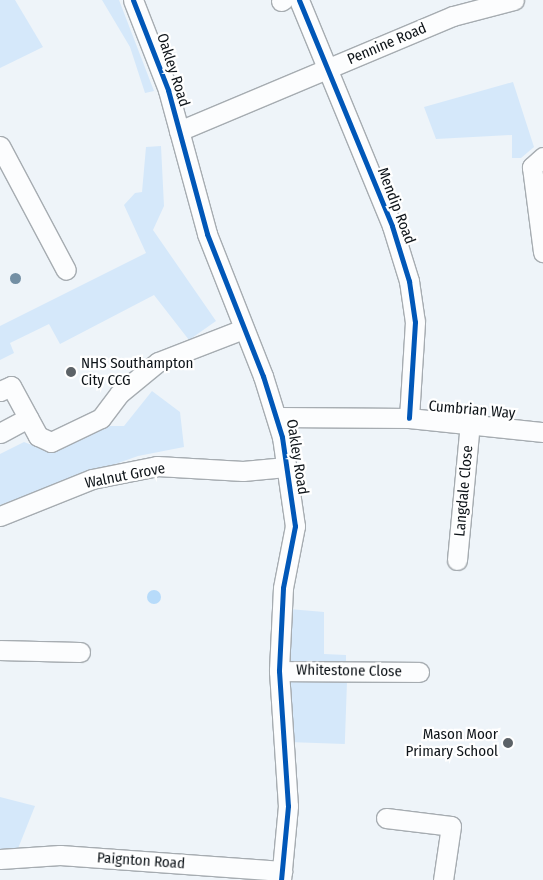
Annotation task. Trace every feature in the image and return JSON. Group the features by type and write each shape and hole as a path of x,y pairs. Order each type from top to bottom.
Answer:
{"street":[{"name":"Oakley Road","path":"133,0 179,131 207,234 278,417 295,526 283,588 278,671 288,806 282,876"},
{"name":"Mendip Road","path":"288,0 327,69 410,281 415,322 409,418"},
{"name":"Pennine Road","path":"179,131 327,69 450,8 514,0"},
{"path":"0,146 66,270"},
{"path":"543,157 532,167 543,252"},
{"path":"5,388 28,418 38,436 52,442 101,418 119,394 158,362 243,329"},
{"name":"Cumbrian Way","path":"278,417 409,418 543,432"},
{"path":"0,433 28,418"},
{"name":"Langdale Close","path":"457,560 470,423"},
{"name":"Walnut Grove","path":"0,516 92,479 157,466 243,471 286,467"},
{"path":"0,650 80,652"},
{"name":"Whitestone Close","path":"278,671 419,672"},
{"path":"386,818 451,826 443,880"},
{"name":"Paignton Road","path":"0,859 60,855 282,876"}],"shaded area":[{"path":"0,0 15,0 43,47 0,68"},
{"path":"102,0 119,0 154,91 145,93 130,47"},
{"path":"513,82 534,147 521,158 512,158 512,135 436,139 424,107"},
{"path":"161,146 164,206 153,230 216,321 189,340 154,295 60,344 49,324 10,343 14,353 0,360 0,326 146,253 124,205 135,193 142,192 146,147"},
{"path":"152,391 180,412 184,447 138,456 0,505 0,454 24,442 50,452 104,426 124,426"},
{"path":"289,609 324,612 324,654 346,655 346,668 291,667"},
{"path":"290,680 347,682 345,744 288,742"},
{"path":"0,797 35,806 17,851 0,852"}],"water":[{"path":"151,590 157,590 161,597 157,604 151,604 147,600 147,594"}],"cycle path":[{"path":"133,0 168,90 207,234 263,376 282,437 295,526 283,588 279,671 288,806 281,880"},
{"path":"299,0 392,226 409,281 415,322 409,418"}],"place":[{"name":"NHS Southampton City CCG","path":"71,372"},
{"name":"Mason Moor Primary School","path":"508,743"}]}
